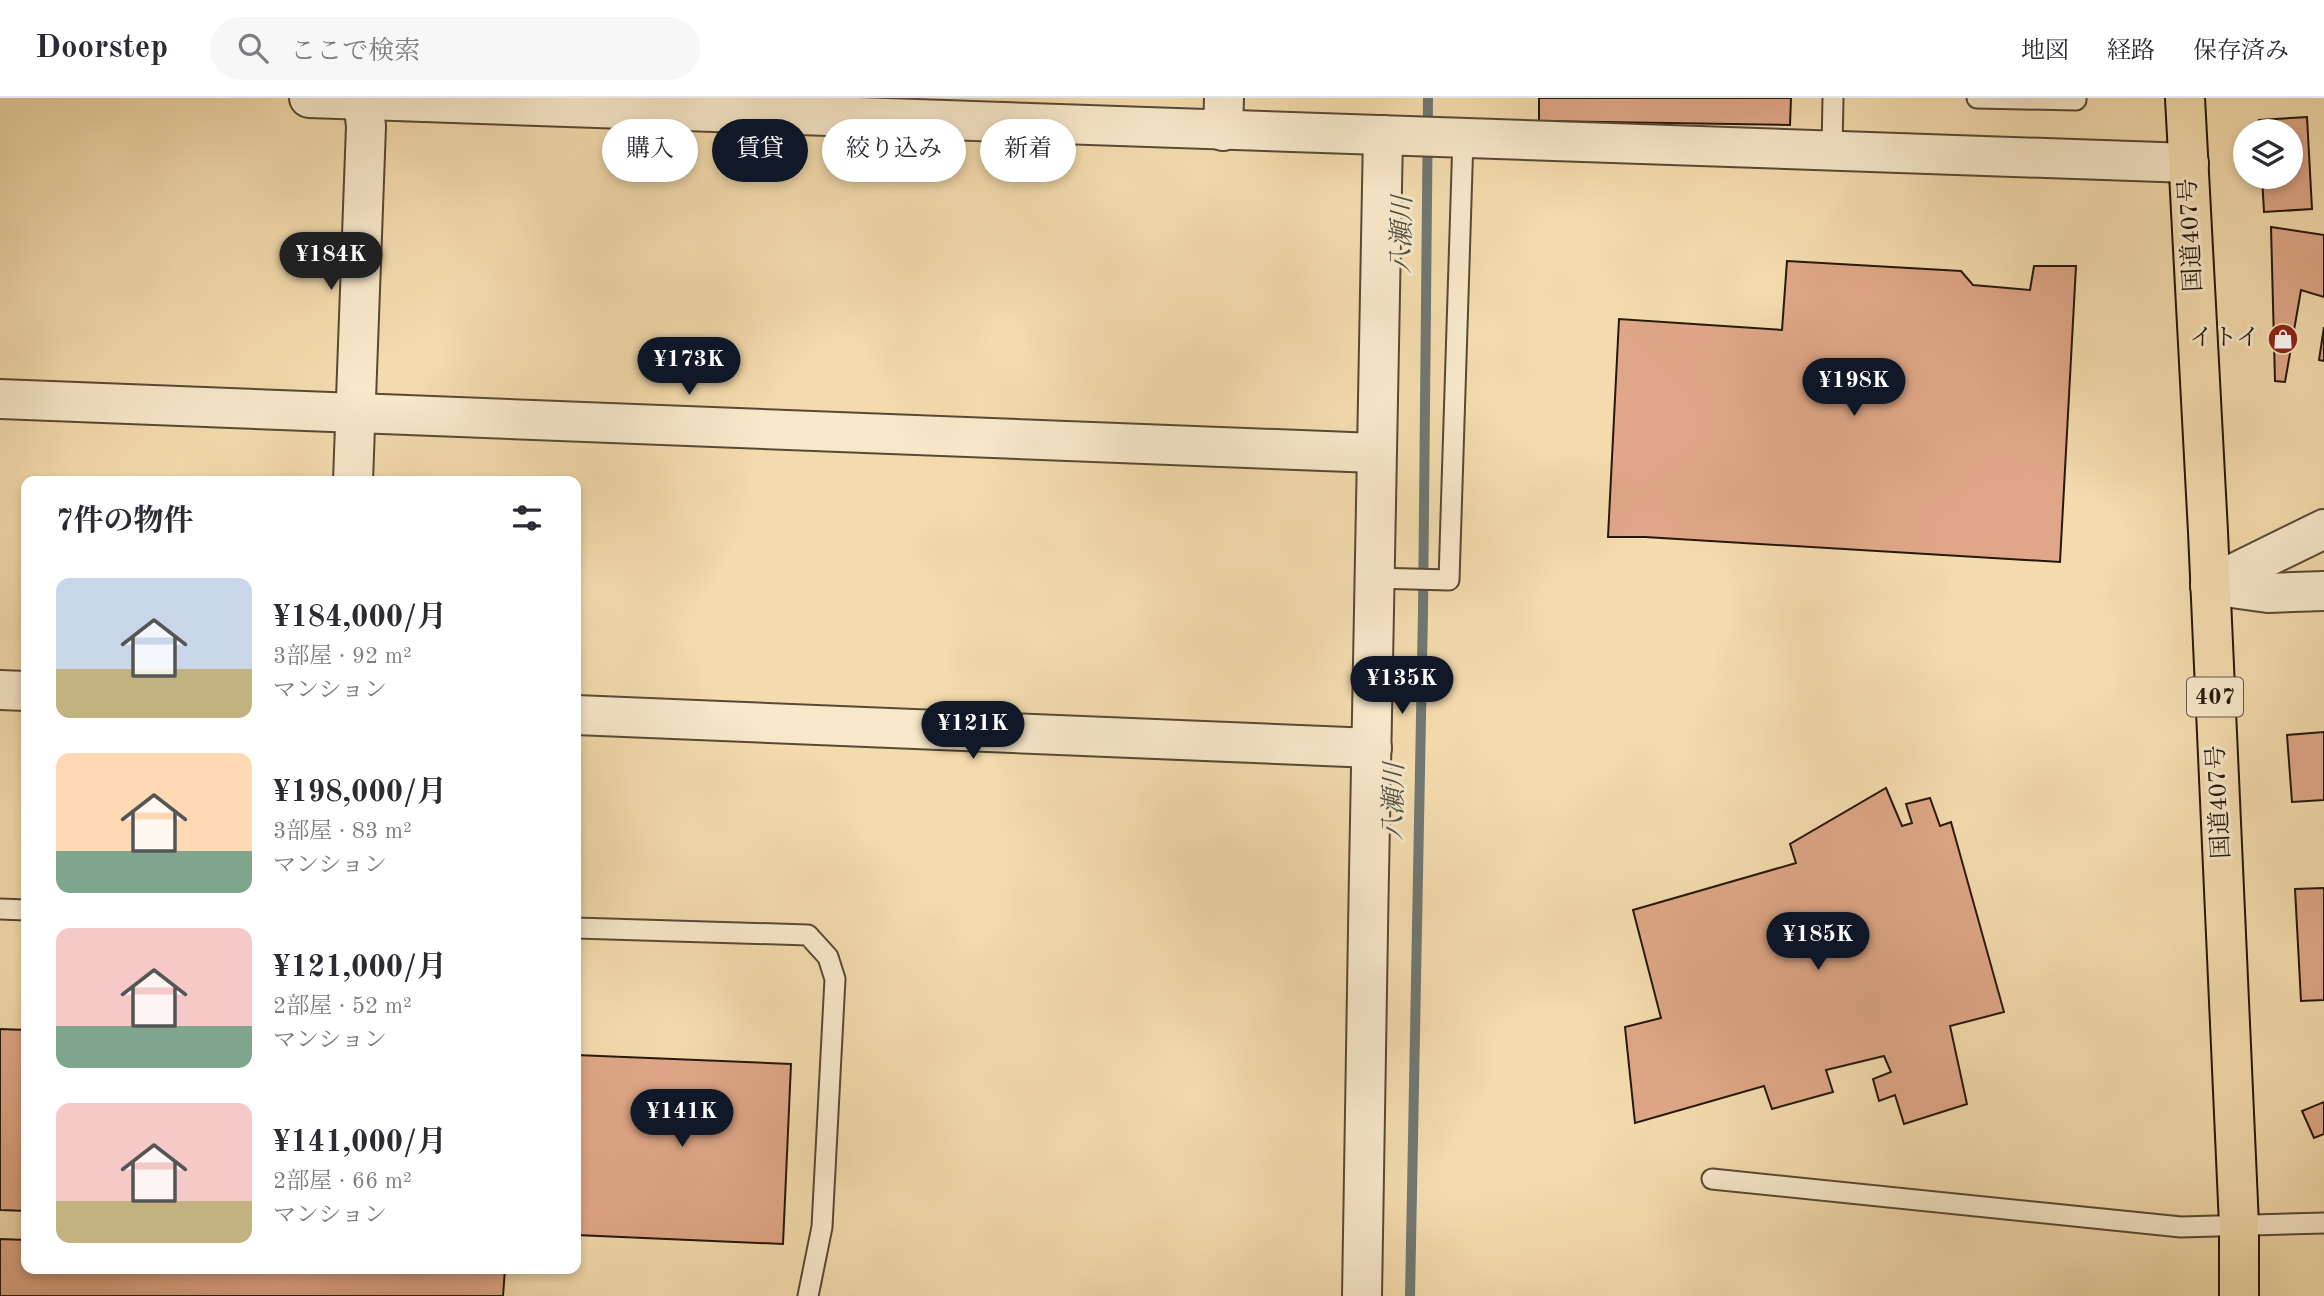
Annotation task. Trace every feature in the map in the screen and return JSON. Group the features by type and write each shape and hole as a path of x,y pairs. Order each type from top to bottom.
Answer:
{"highway":[{"name":"国道407号","path":"2185,98 2239,1225 2239,1296"}],"street":[{"path":"309,98 1223,114 1395,136 2189,163"},
{"path":"353,476 366,126 363,99"},
{"path":"1362,1296 1372,748 1387,578 1375,453 1395,136"},
{"path":"0,399 1375,453"},
{"path":"2210,585 2324,529"},
{"path":"2210,585 2268,593 2324,591"},
{"path":"0,690 21,691"},
{"path":"581,715 1372,748"}],"lane":[{"path":"1832,150 1833,98"},
{"path":"1977,98 2076,98"},
{"path":"1387,578 1449,580 1454,138"},
{"path":"0,909 21,910"},
{"path":"581,928 808,935 828,957 835,979 822,1227 808,1296"},
{"path":"1712,1180 2180,1227 2324,1223"}],"building":[{"path":"1539,98 1791,98 1790,125 1539,121"},
{"path":"2307,117 2312,209 2264,212 2263,189 2303,189 2303,119 2275,119"},
{"name":"イトイ","path":"2271,227 2324,235 2324,297 2301,290 2285,382 2275,381"},
{"path":"1787,261 1961,271 1973,285 2030,290 2034,266 2076,266 2060,562 1608,537 1619,319 1782,330"},
{"name":"イトイ","path":"2324,327 2324,361 2319,360"},
{"path":"2324,732 2324,800 2292,802 2287,735"},
{"path":"1886,788 1902,826 1912,823 1906,804 1930,798 1940,826 1951,822 2004,1012 1950,1026 1967,1104 1904,1124 1895,1095 1879,1101 1873,1079 1891,1072 1884,1056 1826,1070 1833,1092 1772,1109 1764,1086 1635,1123 1625,1027 1661,1018 1633,910 1796,863 1790,844"},
{"path":"2324,888 2324,1000 2301,1001 2295,889"},
{"path":"0,1029 21,1030 21,1211 0,1210"},
{"path":"581,1055 791,1064 783,1244 581,1235"},
{"path":"2324,1102 2324,1134 2314,1138 2302,1111"},
{"path":"0,1239 21,1240 21,1274 505,1274 503,1296 0,1296"}],"waterway":[{"name":"八瀬川","path":"1410,1296 1423,612 1428,98"}],"place":[{"name":"イトイ","path":"2283,339"}]}
